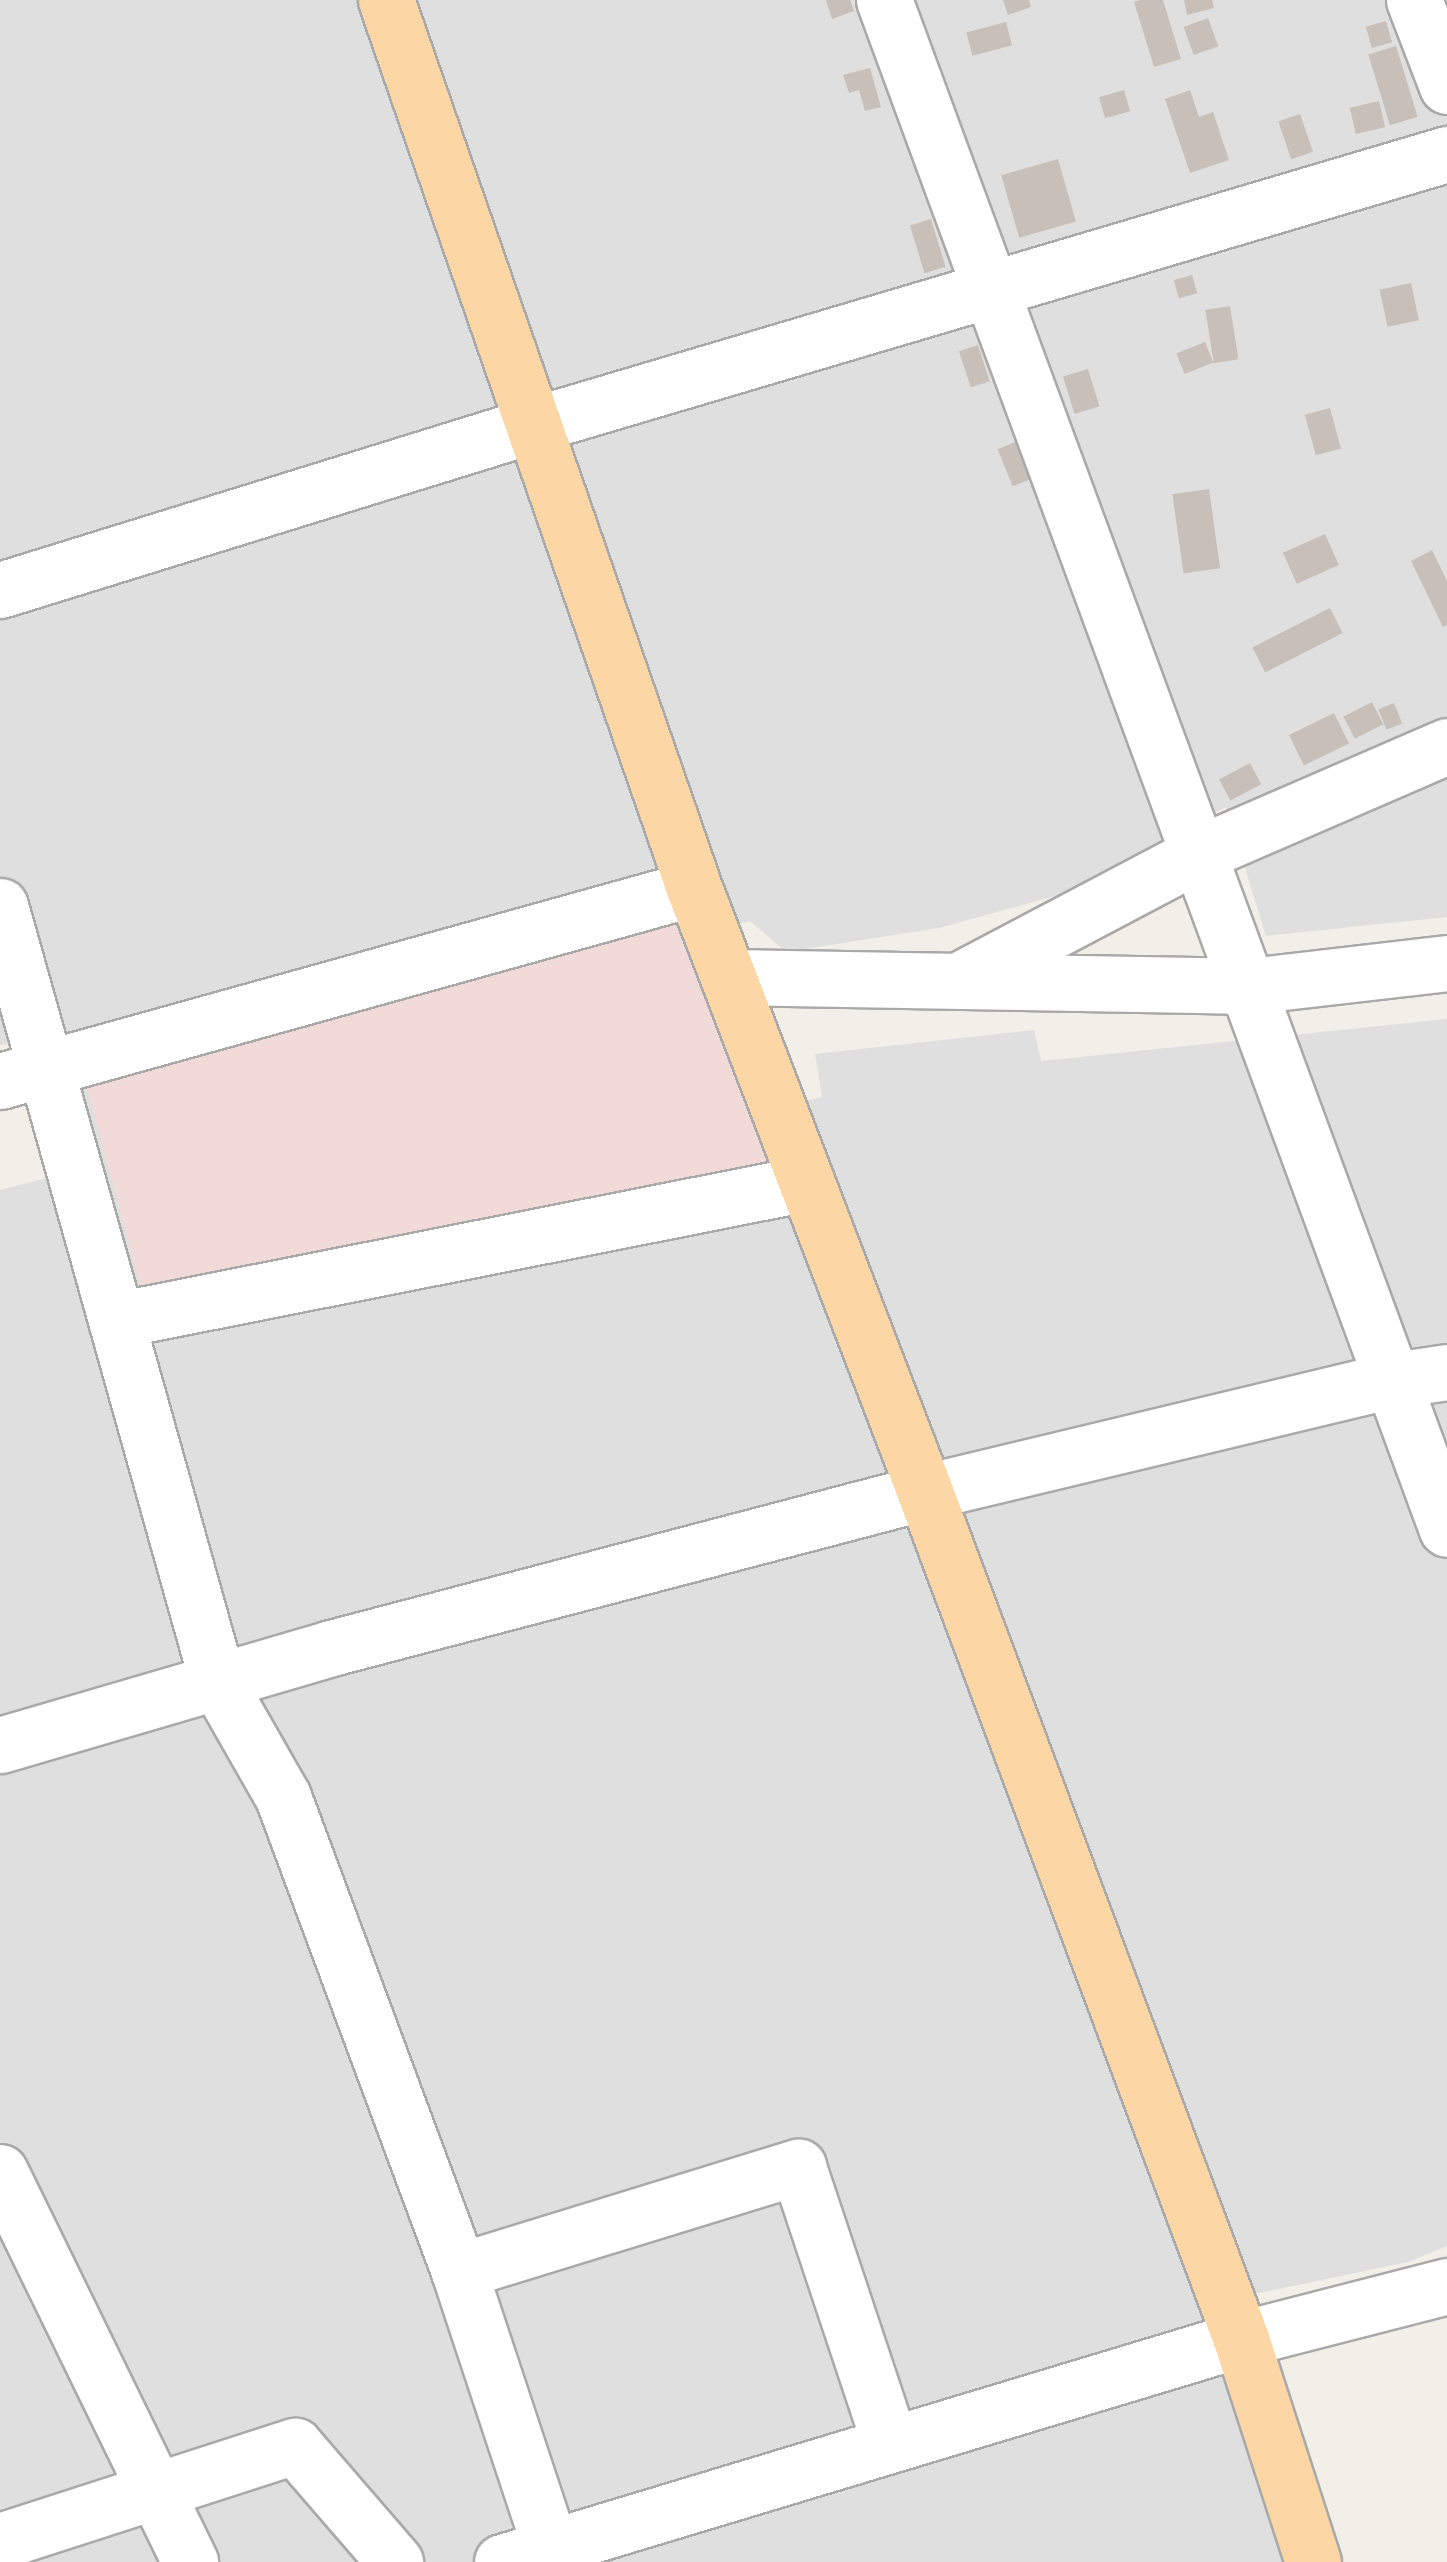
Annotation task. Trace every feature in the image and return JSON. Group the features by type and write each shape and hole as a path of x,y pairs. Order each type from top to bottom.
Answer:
{"main road":[{"path":"386,0 694,888 925,1492 1241,2339 1313,2562"}],"street":[{"path":"884,0 1447,1530"},
{"path":"1414,0 1447,86"},
{"path":"0,590 990,287 1447,154"},
{"path":"958,980 1200,853 1447,746"},
{"path":"23,1076 694,888"},
{"path":"0,906 23,1076 116,1320 218,1681 283,1797 459,2271 536,2556 1241,2339 1447,2286"},
{"path":"728,977 1250,986 1447,963"},
{"path":"116,1320 807,1183"},
{"path":"0,1745 218,1681 925,1492 1393,1380 1447,1372"},
{"path":"459,2271 798,2167 890,2444"},
{"path":"0,2172 190,2562"},
{"path":"0,2540 295,2446 395,2562"}],"shaded area":[{"path":"0,0 1447,0 1447,917 1266,936 1226,807 1077,890 939,928 786,952 750,921 700,937 754,1112 822,1097 815,1054 1034,1030 1041,1061 1447,1019 1447,2246 1408,2262 1197,2306 1278,2511 1292,2562 0,2562 0,1190 51,1177 11,1043 0,1045"},
{"path":"687,903 782,1201 152,1328 82,1069"}],"building":[{"path":"826,0 850,0 854,11 832,19"},
{"path":"1003,0 1029,0 1031,7 1008,15"},
{"path":"1163,0 1181,59 1154,67 1134,2"},
{"path":"1184,0 1212,0 1214,8 1187,15"},
{"path":"1208,18 1218,46 1194,55 1184,27"},
{"path":"1386,21 1392,42 1372,48 1366,27"},
{"path":"1006,22 1012,45 973,56 966,33"},
{"path":"1396,46 1418,117 1390,125 1368,54"},
{"path":"870,68 881,107 865,111 859,90 849,93 843,75"},
{"path":"1124,90 1130,111 1105,118 1099,97"},
{"path":"1190,90 1199,117 1213,112 1229,160 1190,173 1165,99"},
{"path":"1379,101 1385,127 1356,134 1350,108"},
{"path":"1300,114 1313,152 1291,159 1278,121"},
{"path":"1058,159 1076,221 1019,238 1001,175"},
{"path":"931,219 946,267 925,273 910,225"},
{"path":"1192,275 1197,293 1179,299 1174,280"},
{"path":"1411,283 1419,320 1388,327 1380,290"},
{"path":"1230,306 1238,359 1214,363 1205,310"},
{"path":"1205,342 1213,362 1184,374 1176,354"},
{"path":"978,345 990,381 971,387 959,351"},
{"path":"1088,369 1099,406 1075,414 1063,377"},
{"path":"1330,408 1341,449 1316,455 1305,415"},
{"path":"1018,441 1033,478 1013,486 998,449"},
{"path":"1209,489 1220,568 1183,573 1172,494"},
{"path":"1325,534 1339,565 1297,584 1283,553"},
{"path":"1432,550 1447,581 1447,625 1443,627 1411,561"},
{"path":"1330,608 1343,633 1265,672 1252,647"},
{"path":"1372,702 1383,724 1355,739 1343,717"},
{"path":"1394,703 1402,723 1386,730 1378,709"},
{"path":"1334,713 1349,744 1304,765 1289,735"},
{"path":"1250,763 1261,784 1230,801 1219,779"}]}
